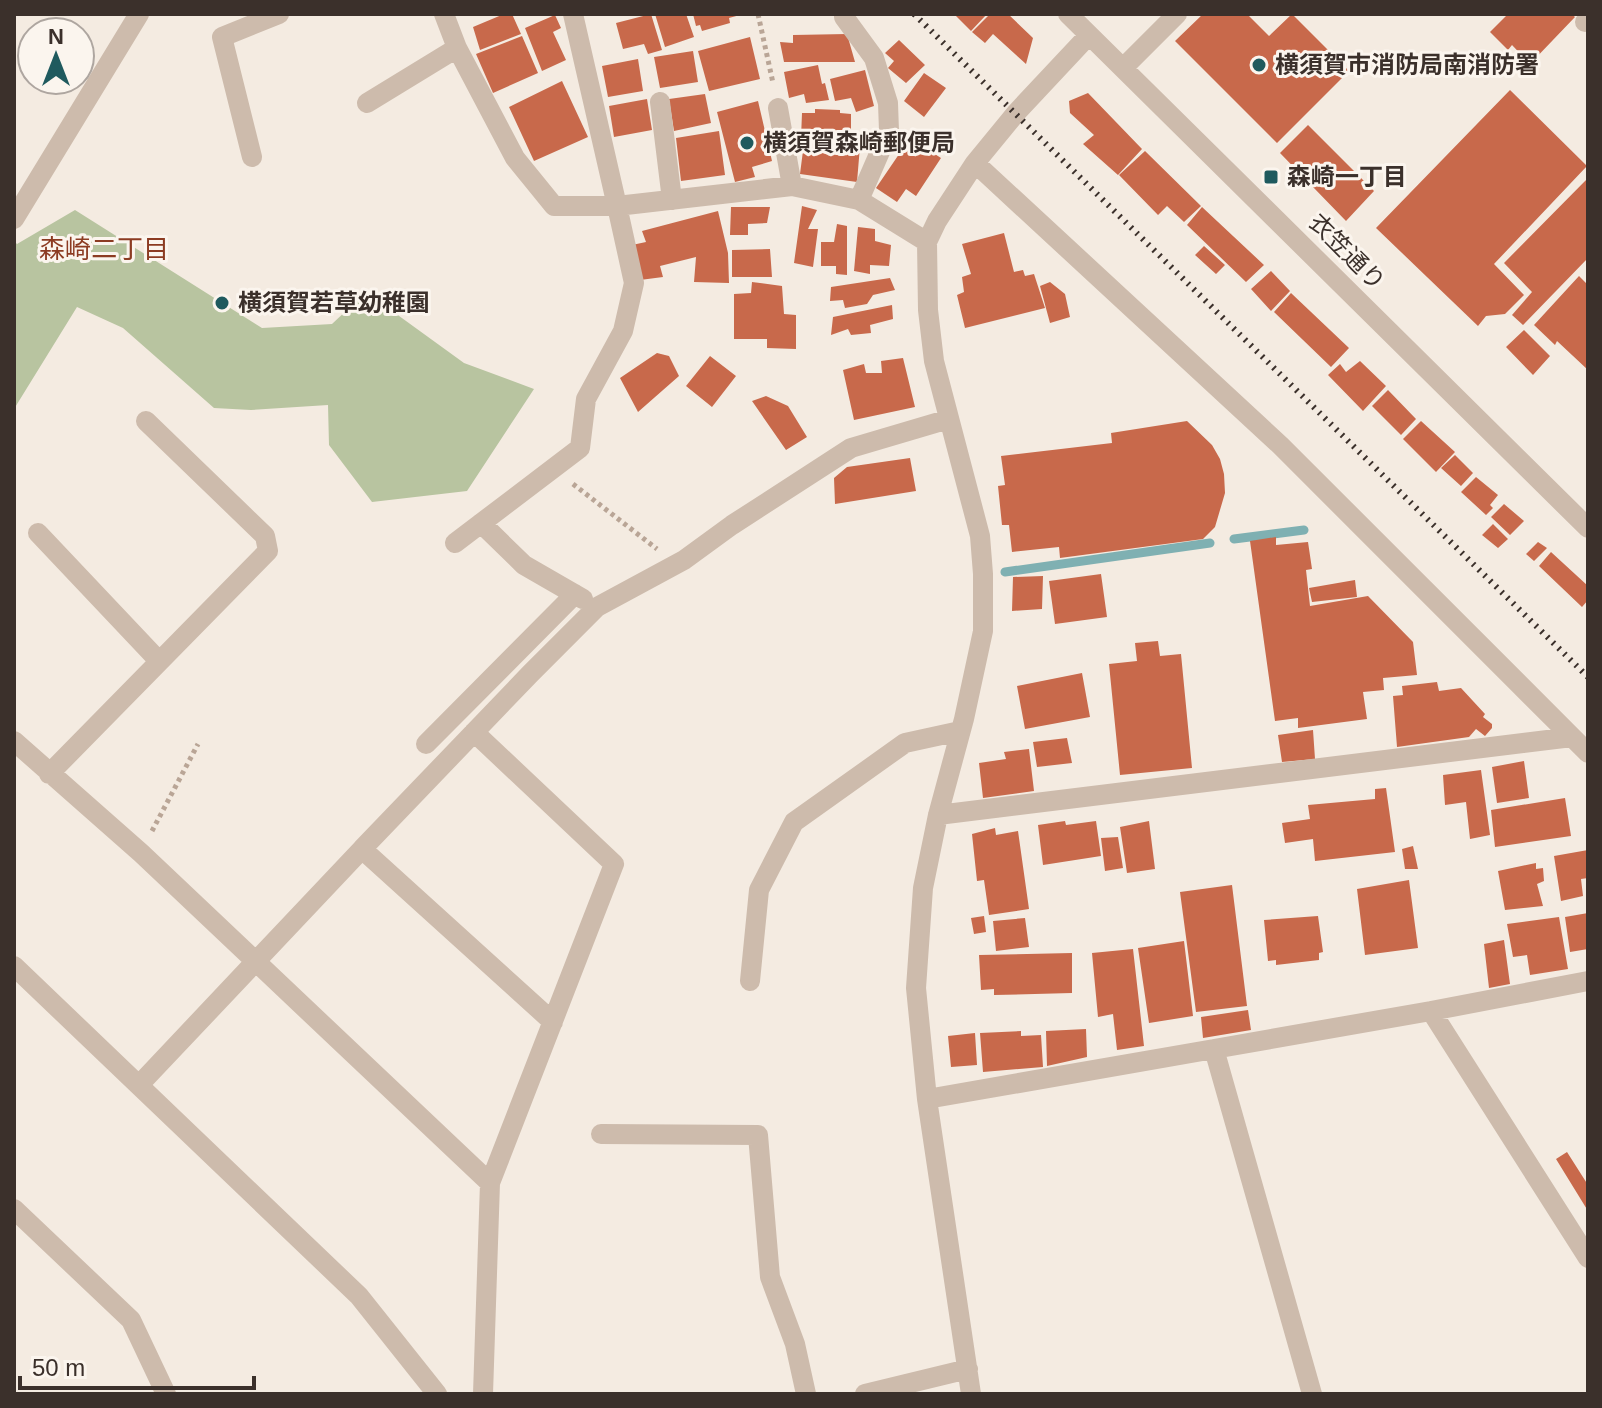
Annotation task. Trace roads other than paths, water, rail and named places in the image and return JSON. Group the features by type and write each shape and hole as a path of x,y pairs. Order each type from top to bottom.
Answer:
{"street":[{"path":"14,219 139,14"},
{"path":"252,157 222,37 279,14"},
{"path":"444,14 457,48 515,158 554,206 617,206 792,186 859,200 927,242"},
{"path":"455,543 580,448 586,399 623,331 634,283 573,14"},
{"name":"衣笠通り","path":"1068,14 1588,528"},
{"path":"1124,67 1177,14"},
{"path":"844,17 874,58 888,103 889,131 859,200"},
{"path":"971,1394 927,1099 916,988 923,888 983,631 983,574 980,536 934,361 928,310 927,242 975,163 1016,113 1089,35"},
{"path":"367,103 457,48"},
{"path":"660,102 672,200"},
{"path":"778,108 792,186"},
{"path":"975,163 1280,445 1588,753"},
{"path":"139,1085 254,961 597,607 684,560 851,448 949,419"},
{"path":"49,774 268,551 265,536 146,421"},
{"path":"481,523 524,565 597,607"},
{"path":"38,533 159,661"},
{"path":"426,744 575,594"},
{"path":"750,981 759,890 794,822 905,743 960,731"},
{"path":"474,732 614,864 490,1183 483,1394"},
{"path":"938,815 1572,737"},
{"path":"14,741 141,853 490,1183"},
{"path":"362,849 553,1022"},
{"path":"14,966 359,1296 437,1394"},
{"path":"927,1099 1588,981"},
{"path":"1431,1011 1588,1258"},
{"path":"1214,1049 1312,1394"},
{"path":"601,1134 758,1135 770,1277 795,1344 806,1394"},
{"path":"14,1209 131,1320 166,1394"},
{"path":"865,1394 968,1369"}],"waterway":[{"path":"1234,539 1304,530"},
{"path":"1005,572 1210,543"}],"railway":[{"path":"914,14 1588,677"}],"place":[{"name":"横須賀市消防局南消防署","path":"1259,65"},
{"name":"横須賀森崎郵便局","path":"747,143"},
{"name":"森崎一丁目","path":"1271,177"},
{"name":"横須賀若草幼稚園","path":"222,303"}],"district":[{"name":"森崎二丁目","path":"104,249"}]}
